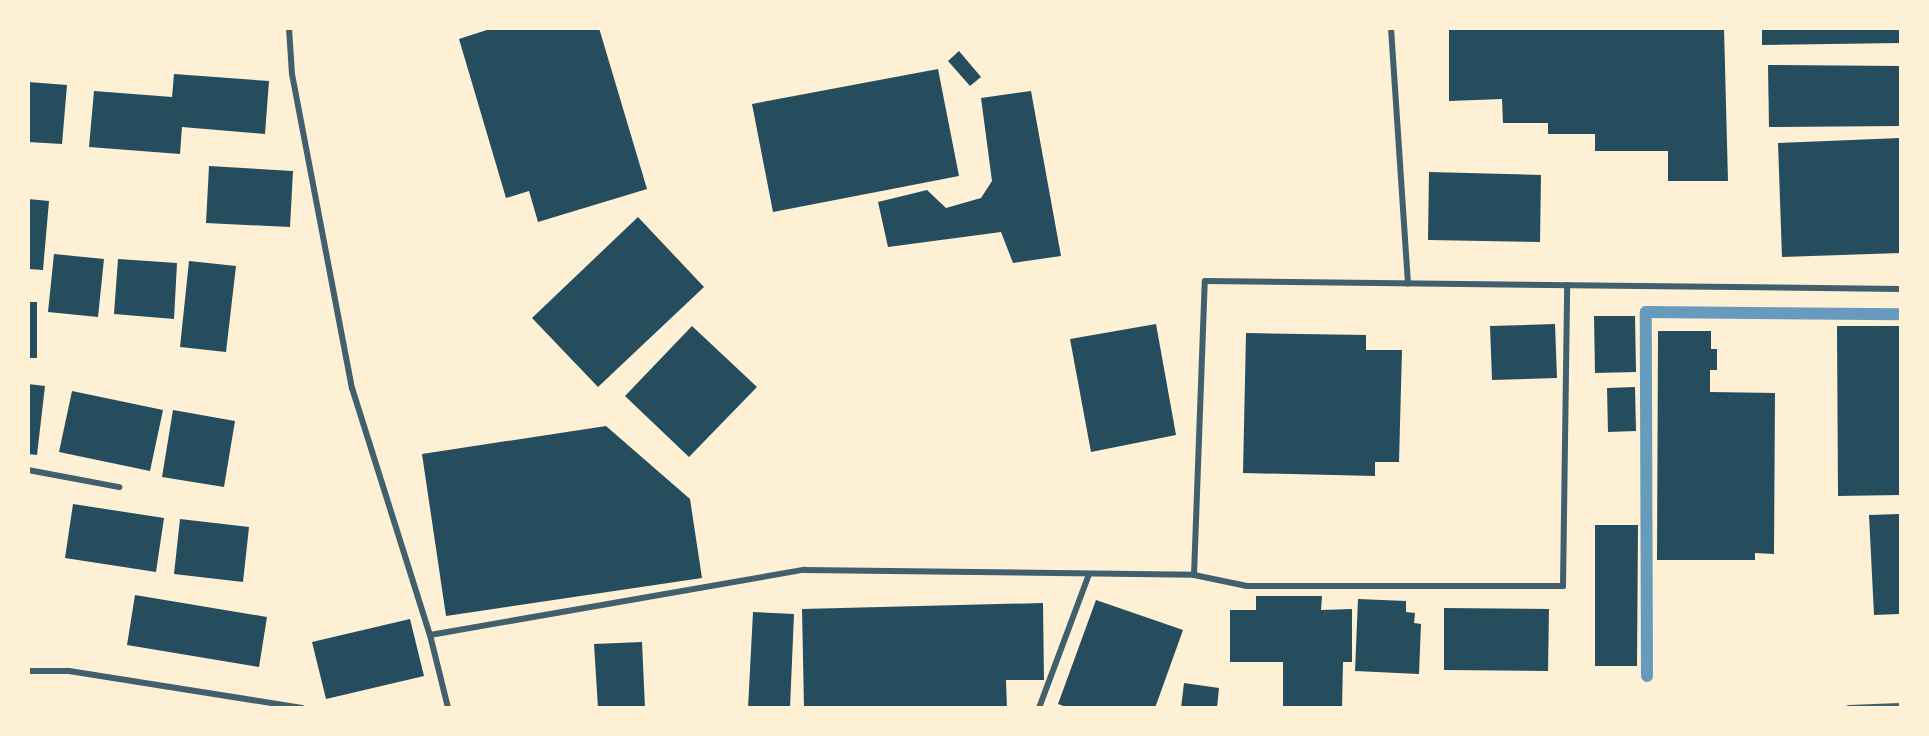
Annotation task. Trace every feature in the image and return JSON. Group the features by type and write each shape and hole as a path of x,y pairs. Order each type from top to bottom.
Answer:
{"street":[{"path":"289,28 292,74 352,388 430,635 448,708"},
{"path":"1391,28 1408,284"},
{"path":"1194,575 1205,281 1900,289"},
{"path":"430,635 804,570 1194,575 1248,586 1563,585 1567,285"},
{"path":"28,470 120,487"},
{"path":"1039,708 1089,574"},
{"path":"28,671 69,671 302,708"},
{"path":"1849,708 1900,706"}],"building":[{"path":"493,28 599,28 647,189 538,222 529,191 506,198 459,39"},
{"path":"1449,28 1724,28 1728,181 1668,181 1668,151 1595,151 1595,134 1548,134 1548,123 1503,123 1502,99 1449,101"},
{"path":"1762,28 1900,28 1900,43 1762,45"},
{"path":"959,51 981,77 970,86 948,61"},
{"path":"1768,65 1900,66 1900,126 1769,127"},
{"path":"938,69 959,176 773,212 752,104"},
{"path":"174,74 269,81 265,134 182,127 180,154 89,147 94,91 172,97"},
{"path":"28,82 67,85 62,144 28,142"},
{"path":"1031,91 1061,256 1013,263 1001,232 888,247 878,202 927,190 946,208 981,198 992,181 981,98"},
{"path":"1900,138 1900,253 1782,257 1778,143"},
{"path":"209,166 293,171 290,227 206,223"},
{"path":"1429,172 1541,175 1540,242 1428,240"},
{"path":"28,199 49,201 43,270 28,269"},
{"path":"638,217 704,287 598,387 532,318"},
{"path":"54,254 104,259 98,317 48,312"},
{"path":"118,259 177,263 174,319 114,314"},
{"path":"189,261 236,266 226,352 180,347"},
{"path":"28,302 37,302 37,358 28,358"},
{"path":"1594,316 1635,316 1636,372 1595,373"},
{"path":"1156,324 1176,435 1091,452 1070,339"},
{"path":"1555,324 1557,378 1492,380 1490,326"},
{"path":"692,326 757,387 689,457 625,396"},
{"path":"1837,326 1900,326 1900,495 1838,496"},
{"path":"1658,331 1711,331 1711,349 1717,349 1717,370 1710,370 1710,392 1775,393 1774,554 1755,553 1755,560 1657,560"},
{"path":"1246,333 1366,335 1366,350 1402,350 1399,462 1375,462 1375,476 1243,473"},
{"path":"28,384 45,386 37,455 28,454"},
{"path":"1635,387 1636,431 1608,432 1607,388"},
{"path":"72,391 163,410 150,471 59,452"},
{"path":"173,410 235,421 224,487 162,477"},
{"path":"606,426 690,499 702,578 446,616 422,454"},
{"path":"73,504 164,518 156,572 65,558"},
{"path":"1900,514 1900,614 1874,615 1869,515"},
{"path":"180,519 249,527 243,582 174,574"},
{"path":"1595,525 1638,525 1637,666 1595,666"},
{"path":"135,595 267,617 259,667 127,645"},
{"path":"1256,596 1322,596 1321,610 1352,609 1352,662 1343,662 1342,708 1283,708 1283,662 1230,662 1230,610 1256,610"},
{"path":"1358,599 1406,601 1406,612 1415,613 1414,623 1421,624 1419,674 1355,671"},
{"path":"1096,600 1183,630 1155,708 1069,708 1058,704"},
{"path":"1043,603 1044,680 1006,680 1007,708 804,708 802,609"},
{"path":"1444,608 1549,609 1548,671 1444,670"},
{"path":"753,612 794,614 790,708 748,708"},
{"path":"410,619 424,676 326,699 312,642"},
{"path":"642,642 645,708 598,708 594,644"},
{"path":"1184,683 1219,688 1217,708 1181,708"}],"waterway":[{"path":"1647,676 1646,312 1900,314"}]}
